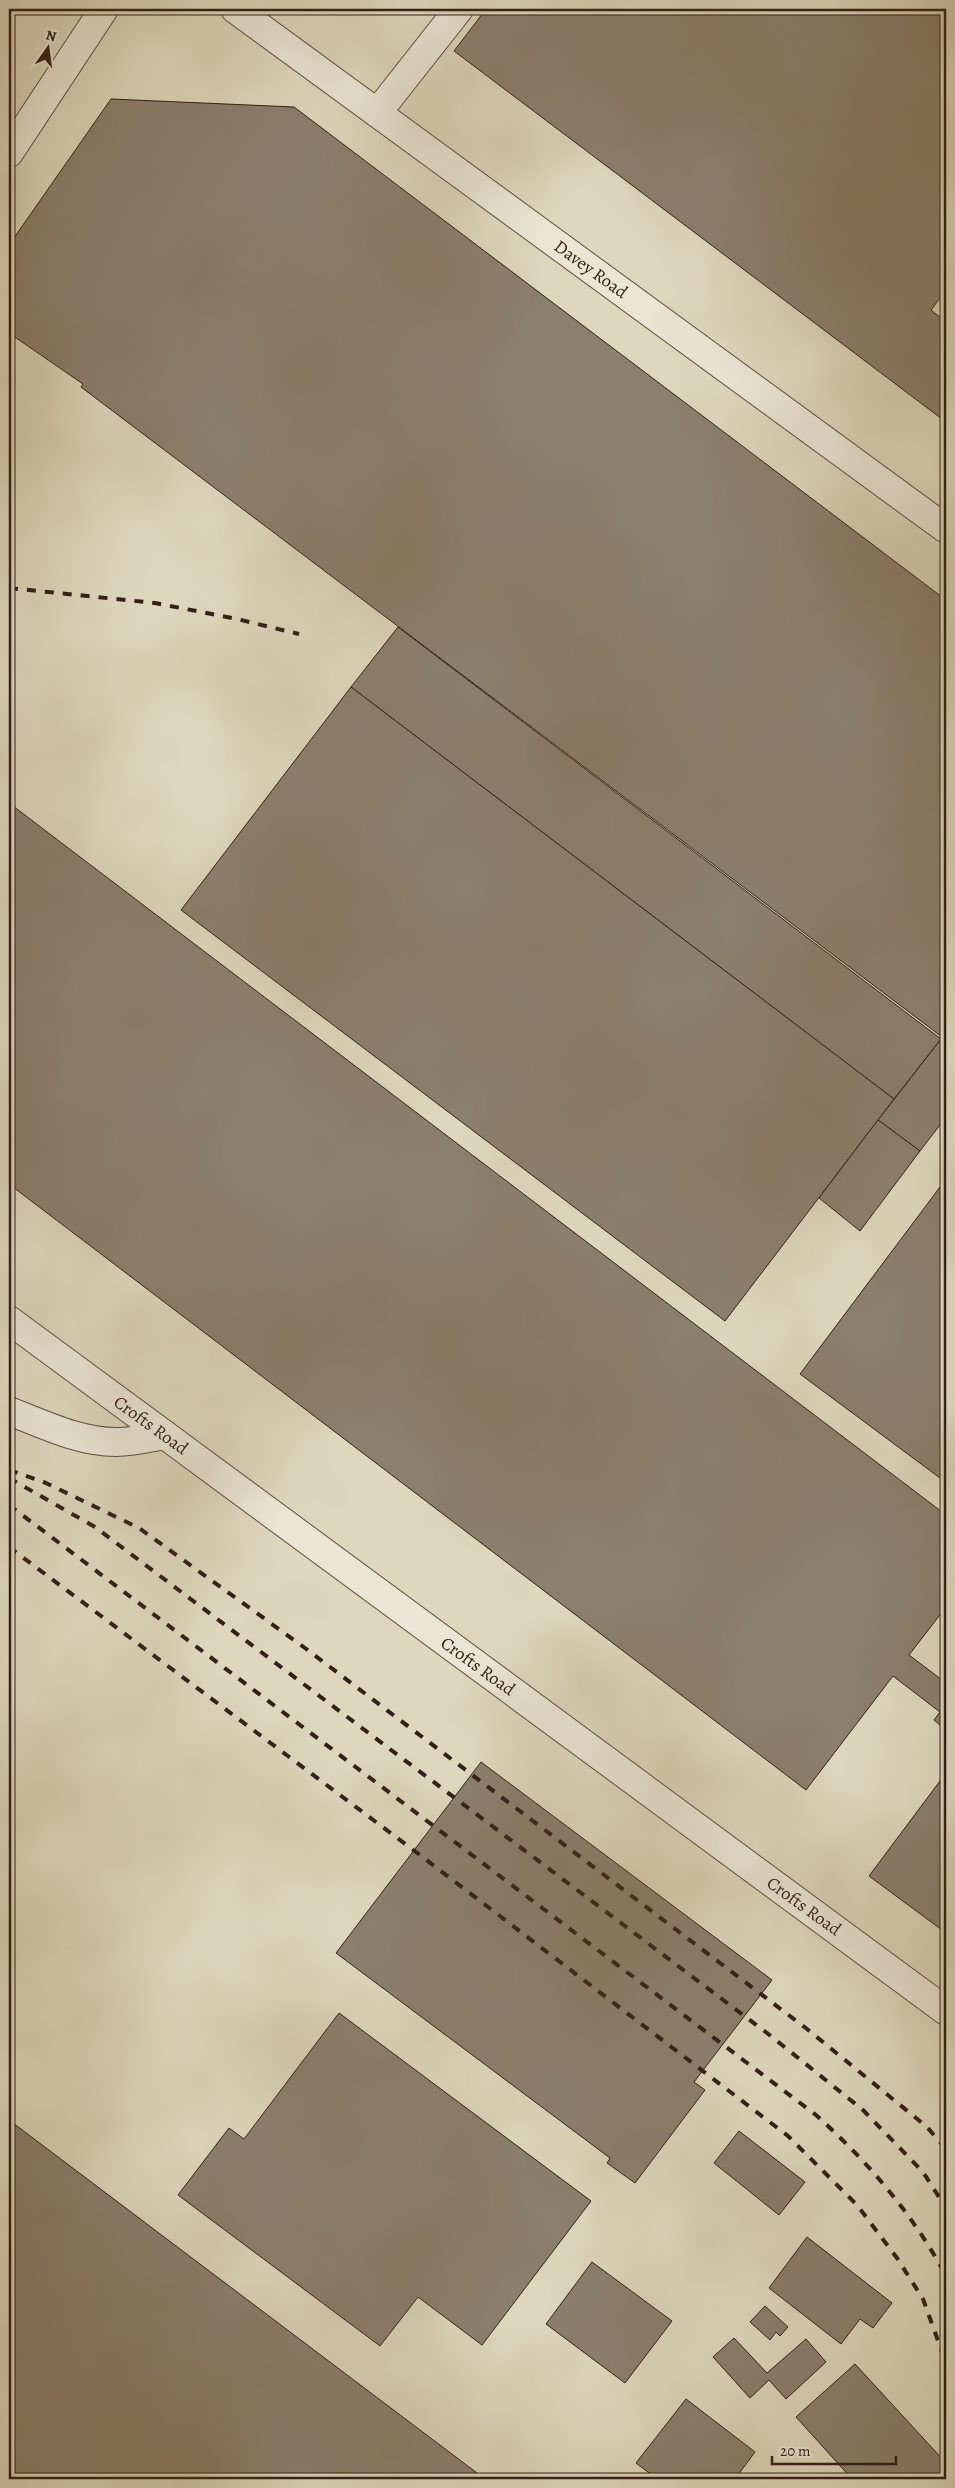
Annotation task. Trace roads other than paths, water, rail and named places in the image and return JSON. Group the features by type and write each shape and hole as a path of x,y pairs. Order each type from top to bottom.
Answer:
{"street":[{"path":"9,153 104,9"},
{"name":"Davey Road","path":"235,9 946,529"},
{"path":"377,113 459,9"},
{"name":"Crofts Road","path":"9,1320 946,2011"},
{"path":"9,1411 70,1434 95,1440 116,1442 165,1436"}],"railway":[{"path":"9,588 155,603 237,619 299,634"},
{"path":"9,1470 46,1483 139,1528 305,1648 807,2029 927,2127 946,2149"},
{"path":"9,1478 95,1527 767,2033 863,2110 923,2172 946,2208"},
{"path":"9,1505 816,2115 854,2151 888,2190 919,2231 946,2276"},
{"path":"9,1547 416,1852 788,2136 857,2205 897,2258 923,2299 946,2363"}]}
